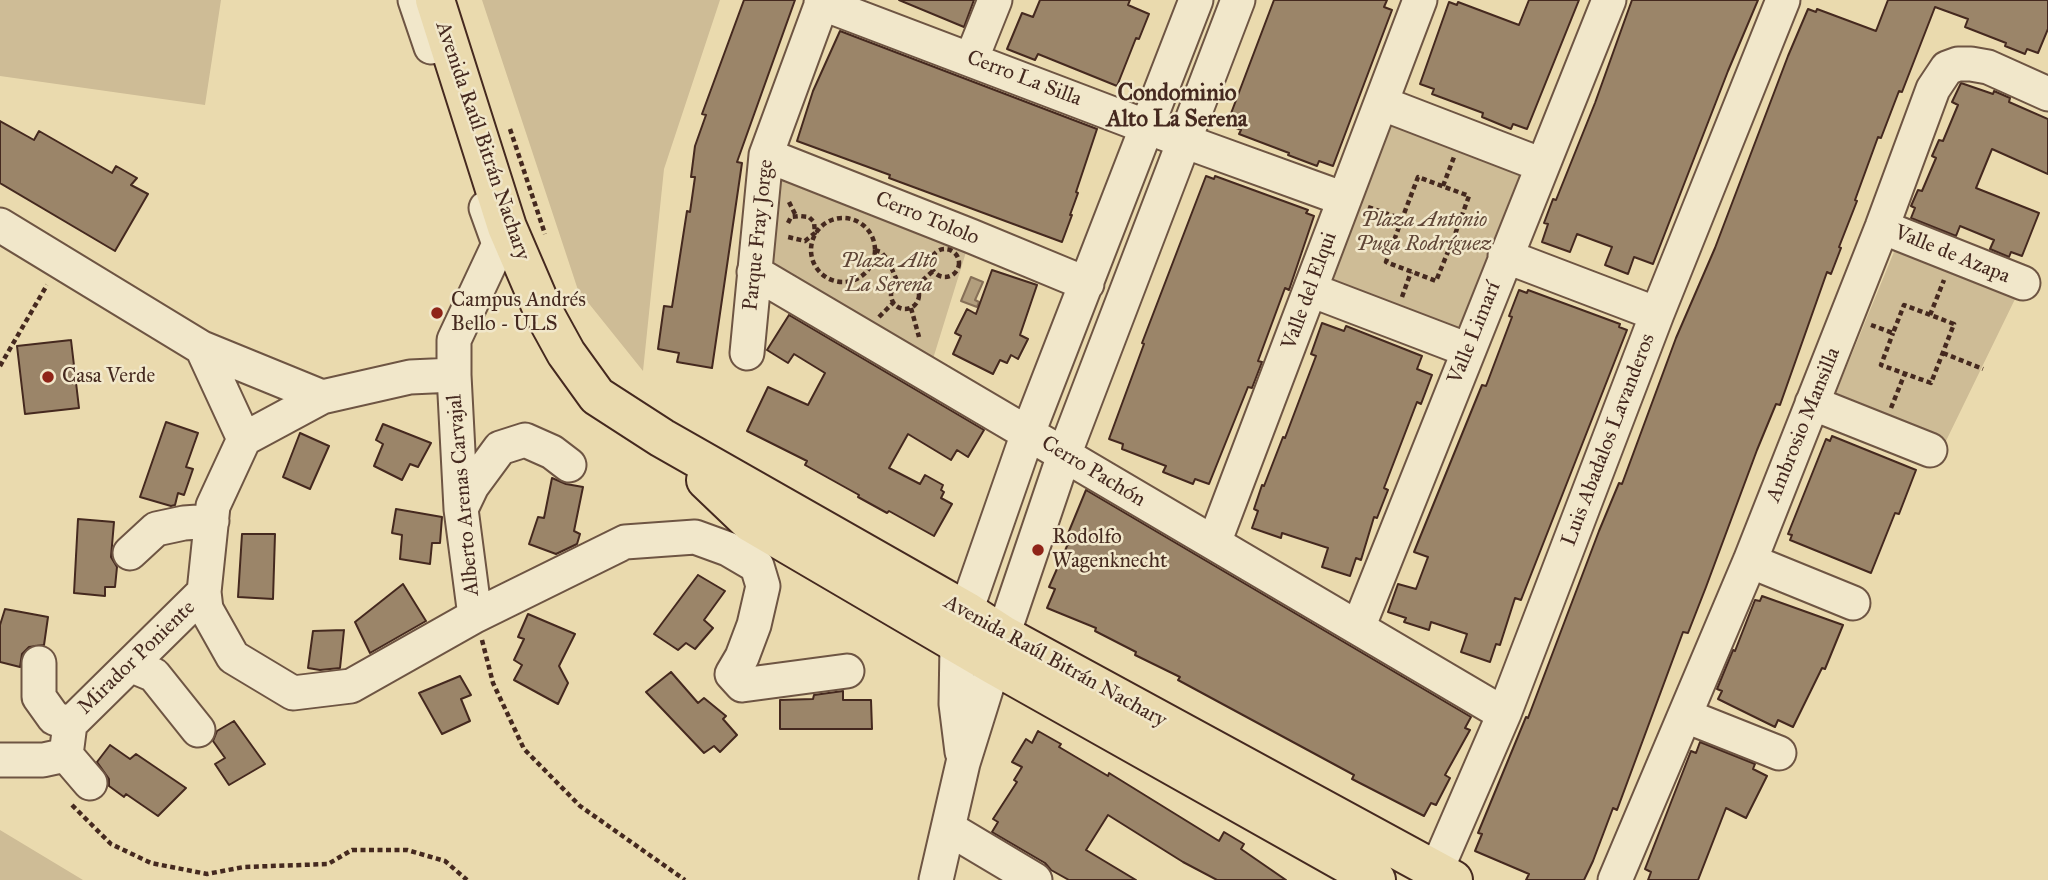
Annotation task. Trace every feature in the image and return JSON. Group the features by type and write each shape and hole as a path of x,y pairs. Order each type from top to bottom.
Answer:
{"main road":[{"name":"Avenida Raúl Bitrán Nachary","path":"435,0 507,227 544,313 566,353 597,396 662,438 750,522 962,628 1376,880"},
{"name":"Avenida Raúl Bitrán Nachary","path":"998,650 1441,877"}],"street":[{"name":"Alberto Arenas Carvajal","path":"415,0 499,244 454,340 461,509 475,616"},
{"path":"971,60 995,0"},
{"path":"963,763 956,704 962,628 1028,433 1196,0"},
{"path":"936,880 963,763 1064,455 1238,0"},
{"name":"Valle del Elqui","path":"1214,544 1420,0"},
{"name":"Valle Limarí","path":"1358,628 1609,0"},
{"name":"Luis Abadalos Lavanderos","path":"1441,877 1657,314 1783,0"},
{"name":"Cerro La Silla","path":"822,1 1184,141 1344,199"},
{"name":"Parque Fray Jorge","path":"747,353 766,155 822,1"},
{"name":"Ambrosio Mansilla","path":"1615,880 1750,561 1882,228 1933,89 1947,68 1958,64 1971,64 1987,67 2048,94"},
{"path":"1381,103 1542,164"},
{"name":"Cerro Tololo","path":"766,155 1087,284"},
{"path":"0,225 202,348 322,397"},
{"name":"Valle de Azapa","path":"1882,228 2023,283"},
{"path":"1506,257 1657,314"},
{"name":"Cerro Pachón","path":"754,272 1504,714"},
{"path":"1311,290 1468,350"},
{"path":"202,348 244,439"},
{"name":"Alberto Arenas Carvajal","path":"454,375 410,377 322,397 244,439 214,506 204,592 206,609 233,657 293,693 351,686 475,616 625,542 695,537 728,549 757,566 763,586 754,625 742,657 732,674 742,685 847,671"},
{"path":"1812,403 1930,450"},
{"path":"461,509 472,486 500,448 525,440 552,452 569,466"},
{"path":"130,553 156,530 156,518 184,523 212,521"},
{"path":"1750,561 1853,603"},
{"name":"Mirador Poniente","path":"68,740 130,665 204,592"},
{"path":"39,663 39,697 68,740 80,793"},
{"path":"130,665 155,675 198,730"},
{"path":"1686,716 1779,753"},
{"path":"0,760 43,760 68,740"},
{"path":"948,828 1035,880"}],"path":[{"path":"506,116 549,245"},
{"path":"1418,177 1469,196 1436,281 1386,262 1402,219 1418,177"},
{"path":"1344,199 1402,219"},
{"path":"788,237 786,227 791,218 809,218 814,222 815,233 811,243 814,264 829,279 849,282 859,278 872,263 875,250 871,234 864,226 847,218 829,221 815,233 805,241 788,237"},
{"path":"754,272 788,237"},
{"path":"1454,237 1506,257"},
{"path":"875,250 888,260 898,283"},
{"path":"951,250 958,257 959,266 954,275 945,277 933,271 932,258 937,251 951,250"},
{"path":"1930,315 1954,256"},
{"path":"0,366 61,262"},
{"path":"916,286 933,271"},
{"path":"906,280 916,286 919,300 913,307 905,309 896,305 891,297 891,291 898,283 906,280"},
{"path":"1904,305 1954,324 1931,383 1881,365 1893,333 1904,305"},
{"path":"1847,316 1893,333"},
{"path":"1943,352 1983,369"},
{"path":"1882,431 1905,373"},
{"path":"475,616 493,683 524,749 580,806 685,880"},
{"path":"80,793 111,844 151,863 207,874 244,867 328,864 352,850 407,850 445,861 467,880"}],"green space":[{"path":"0,0 221,0 205,105 0,76"},
{"path":"482,0 720,0 664,169 643,371 578,290"},
{"name":"Plaza Antonio Puga Rodríguez","path":"1391,126 1521,174 1461,330 1332,282"},
{"name":"Plaza Alto La Serena","path":"766,155 971,236 928,375 754,272"},
{"path":"1896,247 2017,295 1945,443 1833,400"},
{"path":"0,830 83,880 0,880"}],"shaded area":[{"path":"971,277 983,282 975,300 979,302 977,307 961,301"}],"building":[{"path":"744,0 795,0 737,162 742,163 712,368 677,362 679,353 658,349 664,306 672,307 687,211 690,212 695,177 691,177 695,146 706,115 702,114"},
{"path":"899,0 974,0 964,27"},
{"path":"1040,0 1130,0 1128,5 1149,14 1139,39 1136,38 1117,86 1038,54 1035,60 1007,49 1022,13 1033,17"},
{"path":"1274,0 1387,0 1384,7 1392,10 1333,166 1319,161 1317,166 1288,155 1289,153 1239,134 1241,130 1227,124"},
{"path":"1529,0 1579,0 1527,129 1513,124 1511,129 1482,117 1483,113 1432,94 1434,89 1420,84 1449,2 1457,5 1458,2 1519,25"},
{"path":"1632,0 1758,0 1653,264 1634,257 1628,274 1605,265 1612,247 1577,234 1570,252 1542,242 1548,224 1544,223 1595,103"},
{"path":"1888,0 2048,0 2048,29 2038,53 2027,49 2025,54 2005,46 2006,43 1965,27 1968,19 1935,7 1902,92 1899,91 1881,138 1878,137 1831,274 1827,272 1780,405 1776,404 1757,450 1688,633 1683,632 1617,810 1613,808 1584,880 1526,880 1529,874 1475,851 1482,834 1478,833 1526,717 1528,718 1599,531 1619,483 1622,484 1676,338 1715,248 1788,56 1808,9 1816,12 1817,9 1876,31"},
{"path":"840,31 1097,129 1062,242 797,141 813,91"},
{"path":"1961,83 1993,94 1994,91 2010,98 2009,102 2048,119 2048,174 1992,149 1976,188 2039,213 2022,256 2011,252 2009,257 1990,249 1994,240 1960,226 1956,236 1911,218 1915,208 1911,206 1918,190 1922,191 1936,158 1932,156 1939,140 1943,141 1958,105 1952,102"},
{"path":"0,121 34,140 39,131 112,173 116,166 137,178 131,185 148,194 115,251 0,183"},
{"path":"1206,176 1214,179 1215,176 1308,210 1306,213 1314,216 1289,290 1285,288 1258,361 1262,362 1252,388 1248,387 1209,484 1195,479 1193,484 1163,472 1166,466 1122,449 1123,444 1109,439 1144,344 1142,343"},
{"path":"992,270 1037,285 1020,335 1028,339 1018,359 1011,355 1007,363 1000,360 993,374 953,354 961,336 955,333 967,309 976,314"},
{"path":"1519,290 1527,293 1528,290 1620,324 1619,327 1627,330 1521,600 1515,598 1500,645 1496,644 1490,662 1461,652 1467,634 1431,622 1429,630 1404,622 1406,618 1388,612 1398,584 1416,589 1428,557 1414,552 1482,385 1486,386 1512,317 1509,316"},
{"path":"789,315 984,430 968,457 957,450 951,460 908,434 889,468 920,484 925,475 943,485 941,498 952,504 934,536 858,497 859,495 805,465 807,461 747,431 768,387 808,405 825,373 794,354 788,363 767,350"},
{"path":"1322,323 1344,331 1346,326 1422,356 1417,369 1432,375 1421,404 1417,402 1384,488 1388,490 1377,518 1374,517 1361,560 1356,558 1350,576 1322,567 1328,548 1282,533 1281,538 1252,528 1258,511 1254,509 1262,485 1264,486 1283,437 1285,438 1316,356 1311,354"},
{"name":"Casa Verde","path":"71,340 79,408 25,414 17,346"},
{"path":"166,422 198,433 186,467 193,469 184,495 178,493 175,505 171,506 140,497"},
{"path":"383,424 431,443 418,467 410,464 402,480 374,466 383,444 376,440"},
{"path":"300,433 329,446 310,489 283,477"},
{"path":"1832,436 1916,470 1871,573 1790,540 1792,535 1788,534 1826,439 1830,441"},
{"path":"552,478 583,487 574,531 580,534 577,544 556,554 529,544 538,517 544,518"},
{"path":"1086,490 1471,717 1465,728 1470,730 1445,775 1450,778 1436,805 1431,803 1424,816 1352,779 1354,775 1178,680 1180,677 1135,655 1136,652 1095,631 1096,628 1047,608 1055,589 1049,587 1071,537 1067,536"},
{"path":"396,509 442,517 440,543 432,543 430,564 400,559 402,535 392,533"},
{"path":"78,519 114,522 111,557 117,567 115,587 105,587 105,596 74,593"},
{"path":"242,534 275,534 273,599 238,597"},
{"path":"698,575 725,591 704,620 713,628 695,649 686,643 678,650 654,634"},
{"path":"403,584 426,621 370,653 355,622"},
{"path":"1762,596 1843,625 1825,669 1822,668 1793,727 1778,720 1775,727 1718,699 1722,691 1717,689 1733,650 1735,651 1755,600 1760,601"},
{"path":"5,609 48,617 44,645 29,647 22,654 20,667 0,662 0,625"},
{"path":"528,614 575,634 559,666 568,683 558,704 514,680 522,665 514,660 524,639 518,637"},
{"path":"344,630 340,668 308,668 313,631"},
{"path":"671,672 698,703 704,698 726,716 723,719 737,735 720,752 714,746 704,753 646,692"},
{"path":"460,676 471,695 461,699 470,721 442,734 419,693"},
{"path":"843,691 843,700 871,700 872,729 780,729 780,700 813,699 814,695"},
{"path":"234,721 265,764 229,785 215,764 225,758 213,741 217,731"},
{"path":"1038,731 1061,744 1059,747 1108,776 1109,773 1219,841 1224,832 1244,844 1241,849 1286,880 1217,880 1108,815 1086,850 1136,880 1069,880 1051,870 1045,863 992,832 998,822 993,819 1017,782 1014,780 1022,767 1012,762 1026,739 1032,743"},
{"path":"1700,742 1755,764 1753,769 1767,776 1746,818 1726,808 1698,880 1648,880 1651,872 1645,869 1691,751 1696,753"},
{"path":"110,745 130,759 136,754 186,788 158,816 126,794 124,797 109,786 109,779 97,762"}],"place":[{"name":"Campus Andrés Bello - ULS","path":"437,313"},
{"name":"Casa Verde","path":"48,377"},
{"name":"Rodolfo Wagenknecht","path":"1038,550"}],"district":[{"name":"Condominio Alto La Serena","path":"1177,107"}]}
